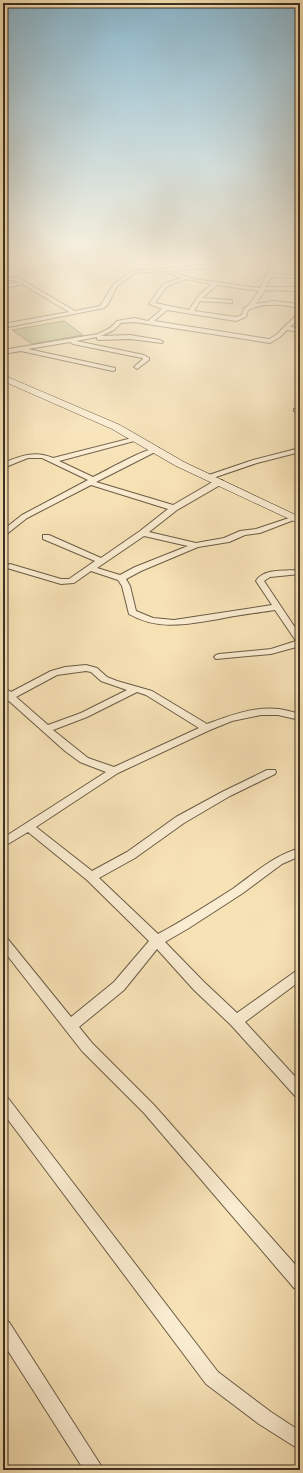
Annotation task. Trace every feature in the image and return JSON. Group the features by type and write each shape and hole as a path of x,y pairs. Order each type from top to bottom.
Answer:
{"street":[{"path":"3,352 89,337 106,333 110,330"},
{"path":"192,330 270,341 285,330"},
{"path":"221,334 225,330"},
{"path":"89,337 130,337 160,342"},
{"path":"68,341 144,357 147,359 137,367"},
{"path":"17,349 114,369"},
{"path":"3,378 98,419 136,438 180,464 297,520"},
{"path":"54,460 136,438"},
{"path":"3,535 6,531 24,518 91,481 132,460 157,450"},
{"path":"206,477 256,461 300,450"},
{"path":"3,466 32,455 43,456 54,460 91,481 174,508"},
{"path":"10,566 66,583 143,533 174,508 219,482"},
{"path":"121,578 138,569 196,545 226,540 243,533 257,531 297,520"},
{"path":"143,533 196,545"},
{"path":"46,537 102,561"},
{"path":"90,568 121,578 126,586 132,612 142,617 157,621 190,622 277,607"},
{"path":"219,657 278,650 290,647 300,641 261,583 260,579 268,575 300,572"},
{"path":"114,771 84,760 6,696 54,673 80,668 94,670 104,679 136,689 162,700 206,728"},
{"path":"46,729 84,715 136,689"},
{"path":"3,843 114,771 206,728 229,719 261,712 278,712 300,716"},
{"path":"91,877 131,854 180,820 226,794 271,772"},
{"path":"28,826 91,877 156,941 198,986 236,1021 300,1092"},
{"path":"70,1026 119,986 156,941 191,921 239,890 278,861 300,852"},
{"path":"3,941 87,1047 150,1109 300,1282"},
{"path":"236,1021 300,974"},
{"path":"3,1102 212,1378 265,1418 300,1441"},
{"path":"3,1328 94,1470"}],"green space":[{"path":"12,330 76,330 83,335 32,344"}]}
